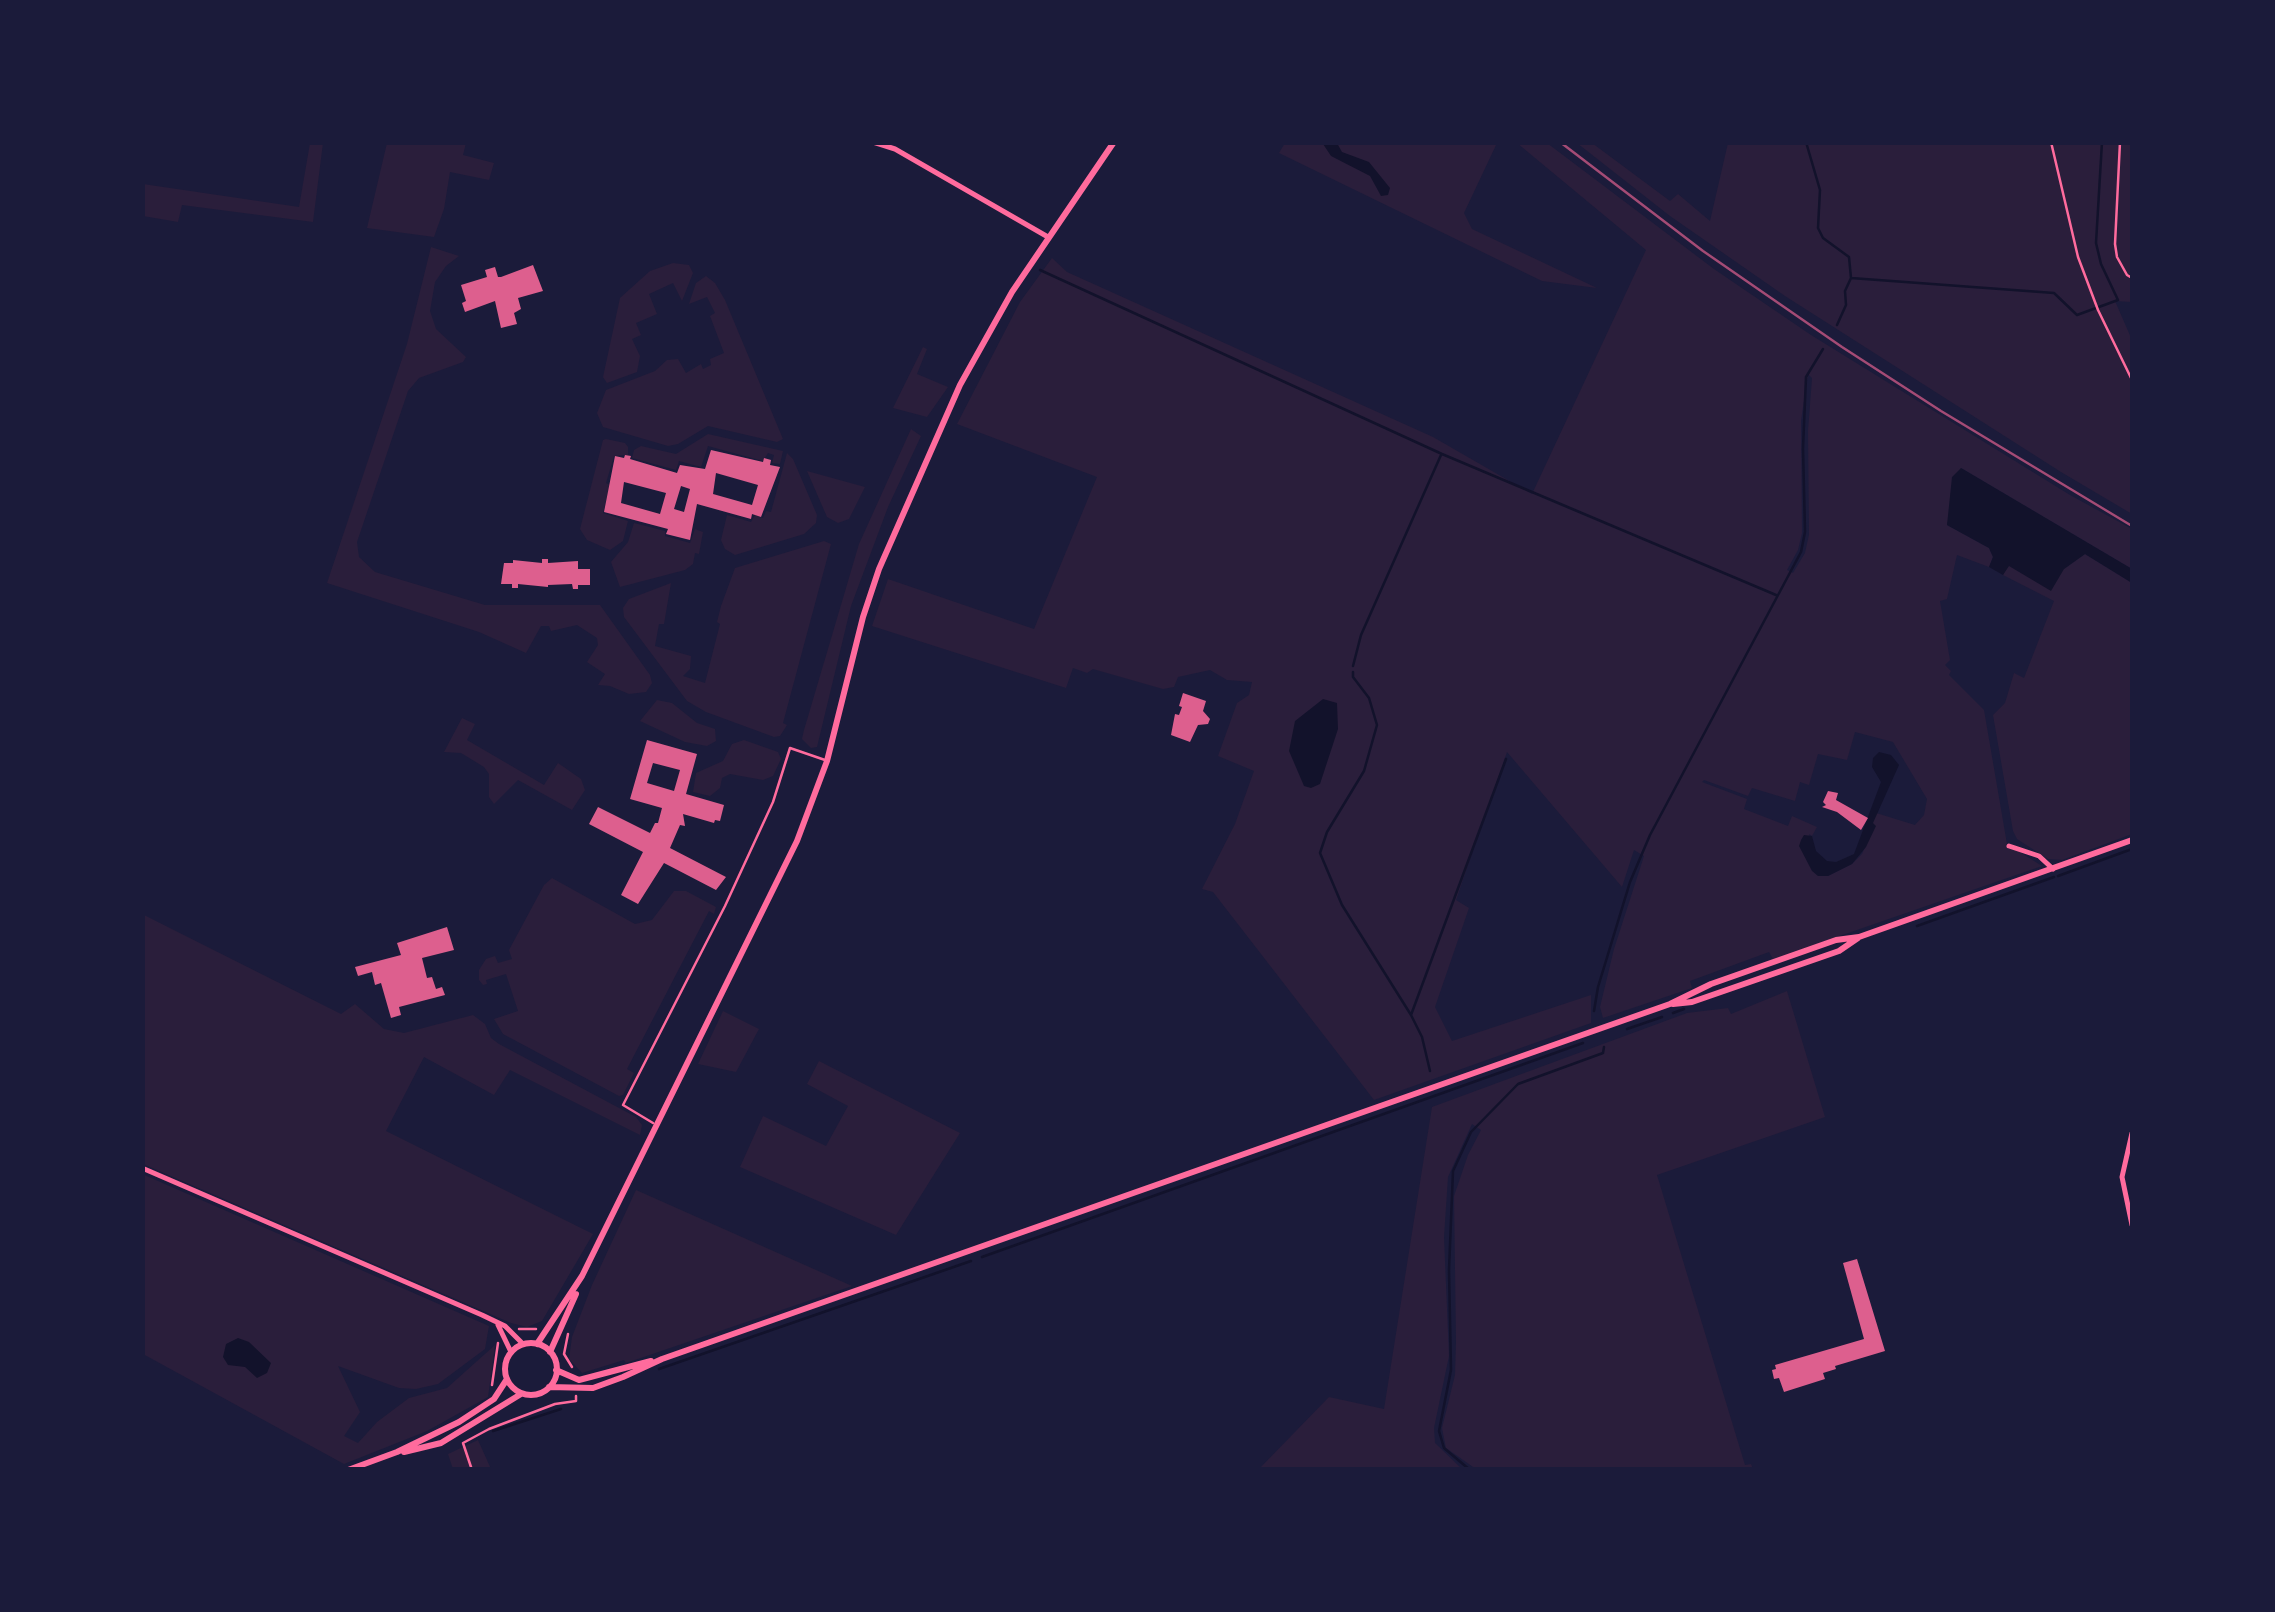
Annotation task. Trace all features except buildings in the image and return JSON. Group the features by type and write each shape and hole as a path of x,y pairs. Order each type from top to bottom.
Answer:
{"main road":[{"path":"550,1352 582,1276 791,854 826,761 879,569 976,354 1048,237 1114,142"},
{"path":"549,1387 593,1388 662,1359 1670,1004 1693,991 1824,944 1859,937 2132,840"},
{"path":"537,1344 582,1276"},
{"path":"397,1452 441,1443 522,1394 540,1394 549,1387 556,1370 550,1352 537,1344 523,1344 511,1352 504,1368 507,1379 522,1394"},
{"path":"556,1370 578,1380 662,1359"},
{"path":"348,1470 397,1452 483,1408 502,1391 507,1379"}],"street":[{"path":"873,142 1048,237"},
{"path":"2009,846 2039,856 2053,868"},
{"path":"2132,1133 2122,1178 2132,1226"},
{"path":"142,1168 496,1322 523,1344"},
{"path":"496,1322 511,1352"}],"lane":[{"path":"657,1126 623,1106 725,906 773,802 790,748 826,761"}],"path":[{"path":"2051,142 2078,257 2132,380"},
{"path":"2120,142 2115,244 2117,257 2126,275 2132,278"},
{"path":"509,1330 541,1327"},
{"path":"570,1335 564,1354 578,1372"},
{"path":"472,1470 463,1443 488,1429 555,1404 576,1401"}],"shaded area":[{"path":"310,143 323,143 313,222 182,205 178,222 143,216 143,184 299,207"},
{"path":"387,143 466,143 463,155 494,163 489,180 450,172 444,209 434,237 367,228"},
{"path":"1285,143 1497,143 1464,213 1472,229 1597,288 1542,281 1279,153"},
{"path":"1337,143 1342,152 1369,162 1390,188 1388,195 1381,196 1370,176 1331,156 1323,144"},
{"path":"1517,143 1547,143 1714,269 1811,335 2132,529 2132,569 1961,468 1947,525 1989,548 1993,557 1989,567 1957,555 1947,599 1940,601 1950,660 1945,665 1951,671 1949,675 1984,710 2007,844 2042,866 1773,959 1769,952 1690,981 1692,988 1603,1018 1600,1007 1614,949 1644,856 1634,850 1622,887 1507,752 1456,900 1469,908 1435,1007 1452,1041 1591,995 1591,1023 1374,1100 1213,892 1202,889 1235,824 1254,771 1218,756 1237,703 1249,695 1252,682 1227,680 1210,670 1178,677 1174,687 1163,689 1093,669 1087,673 1073,668 1066,688 872,626 888,579 1034,629 1097,477 957,424 1020,302 1052,258 1067,272 1433,437 1532,494 1646,250","holes":["1808,374 1812,378 1809,535 1805,553 1793,573 1787,570 1802,533 1801,421","1855,732 1893,742 1927,799 1924,815 1915,825 1873,812 1862,854 1828,876 1818,876 1809,834 1812,836 1817,827 1792,816 1788,826 1744,809 1747,799 1702,782 1748,796 1752,788 1795,801 1800,782 1809,785 1818,754 1847,760"]},
{"path":"1577,143 1592,143 1670,201 1678,194 1710,221 1728,143 2132,143 2132,302 2115,301 2132,340 2132,514 1785,296 1670,216"},
{"path":"431,247 459,256 435,282 430,311 436,329 466,357 463,362 419,378 408,391 357,542 359,557 375,572 485,605 600,605 650,675 652,683 646,692 629,694 598,685 605,674 587,662 598,645 597,638 577,625 551,631 549,626 541,626 526,653 479,632 327,583 407,344"},
{"path":"673,263 689,265 693,273 682,301 673,283 649,294 657,314 636,323 641,335 632,339 640,356 637,372 607,383 603,377 620,298 650,271"},
{"path":"706,276 725,300 783,439 777,442 708,426 668,446 603,427 597,413 606,390 655,371 667,360 678,359 686,373 701,364 703,369 711,365 710,359 724,353 710,316 715,313 707,297 689,304 696,283"},
{"path":"923,347 927,349 917,374 948,387 927,417 893,408"},
{"path":"911,429 921,436 888,507 851,606 817,747 811,748 802,739 804,730 859,544"},
{"path":"708,434 783,451 780,464 772,463 774,455 768,453 763,461 708,446 701,467 679,461 676,470 632,458 634,450 641,446 676,454"},
{"path":"606,439 628,447 628,455 614,456 606,483 610,485 603,513 628,521 623,541 610,550 587,540 580,529"},
{"path":"787,453 817,515 816,523 804,534 735,555 725,549 721,540 727,515 751,522 755,515 763,518 766,511 771,512"},
{"path":"1961,468 2132,569 2132,583 2085,554 2064,569 2051,591 2009,566 2003,575 1989,567 1993,557 1989,548 1947,525 1952,477"},
{"path":"807,471 865,487 849,519 838,523 827,517"},
{"path":"634,523 690,543 695,529 703,532 699,554 695,553 693,564 685,570 620,587 611,562 628,542"},
{"path":"824,541 831,544 783,723 787,725 780,736 706,712 687,701 624,617 623,608 629,599 671,583 664,624 659,624 655,646 691,656 690,669 683,676 705,683 721,606 735,568"},
{"path":"2085,554 2132,583 2132,834 2062,860 2048,859 2017,839 2013,831 1993,715 2005,703 2014,673 2024,678 2054,601 2003,575 2008,565 2064,569"},
{"path":"1323,699 1337,703 1338,729 1320,784 1311,788 1304,786 1289,751 1295,721"},
{"path":"657,700 672,703 697,723 715,729 716,741 707,746 685,742 640,721"},
{"path":"462,718 475,724 467,740 544,785 558,763 581,779 585,790 572,810 518,780 494,804 489,797 489,774 484,767 461,753 444,752"},
{"path":"744,740 778,752 781,759 773,776 763,780 730,774 722,778 720,788 710,796 693,792 696,773 723,761 732,744"},
{"path":"1879,752 1891,755 1899,765 1866,847 1852,864 1828,876 1818,876 1799,846 1801,840 1804,835 1812,836 1816,851 1827,861 1836,862 1854,854 1881,782 1872,767"},
{"path":"552,878 635,924 652,920 674,891 686,891 716,907 714,914 709,911 627,1069 634,1073 623,1095 503,1034 494,1019 518,1011 506,974 486,980 483,985 479,980 479,970 486,959 495,956 498,963 512,959 509,950 544,885"},
{"path":"142,914 341,1014 355,1004 384,1029 404,1033 473,1015 499,1044 636,1117 642,1125 640,1135 510,1070 494,1095 424,1057 386,1131 593,1234 542,1321 527,1327 511,1323 143,1164"},
{"path":"1787,991 1825,1117 1657,1175 1745,1465 1751,1464 1753,1469 1476,1469 1446,1448 1442,1428 1455,1375 1454,1196 1481,1130 1472,1124 1448,1177 1444,1237 1449,1356 1434,1428 1435,1443 1462,1469 1259,1469 1329,1397 1384,1409 1432,1107 1687,1013 1728,1008 1731,1014"},
{"path":"723,1011 759,1029 736,1072 698,1064"},
{"path":"819,1061 960,1133 896,1235 740,1167 763,1116 826,1146 848,1106 807,1084"},
{"path":"142,1174 489,1326 485,1349 438,1384 399,1388 338,1366 360,1412 344,1436 358,1443 377,1422 409,1398 447,1388 495,1345 488,1397 427,1431 344,1464 143,1354"},
{"path":"636,1190 852,1286 626,1363 624,1360 582,1373 569,1359 572,1337"},
{"path":"238,1338 249,1342 271,1363 267,1373 257,1378 245,1367 228,1365 223,1357 226,1344"},
{"path":"478,1440 491,1469 453,1469 448,1454"}],"waterway":[{"path":"1806,142 1820,190 1818,228 1823,238 1849,257 1851,278 1837,325"},
{"path":"1851,278 2054,293 2077,315 2118,300 2096,243 2102,142"},
{"path":"1040,270 1442,454 1776,595"},
{"path":"1594,1011 1630,882 1650,835 1801,552 1805,532 1806,377 1823,349"},
{"path":"1353,666 1361,635 1441,455"},
{"path":"1353,672 1369,698 1377,725 1364,771 1327,832 1320,853 1342,905 1411,1015 1422,1037 1430,1071"},
{"path":"1411,1015 1506,759"},
{"path":"2058,876 2132,849"},
{"path":"1917,926 2054,877"},
{"path":"1673,1013 1684,1009"},
{"path":"1627,1029 1662,1017"},
{"path":"982,1257 1583,1043"},
{"path":"1470,1470 1444,1448 1439,1431 1451,1370 1449,1270 1453,1171 1471,1132 1518,1084 1603,1053 1604,1047"},
{"path":"659,1369 971,1261"},
{"path":"493,1431 561,1409"}],"railway":[{"path":"1560,142 1703,251 1842,347 2132,526"}]}
